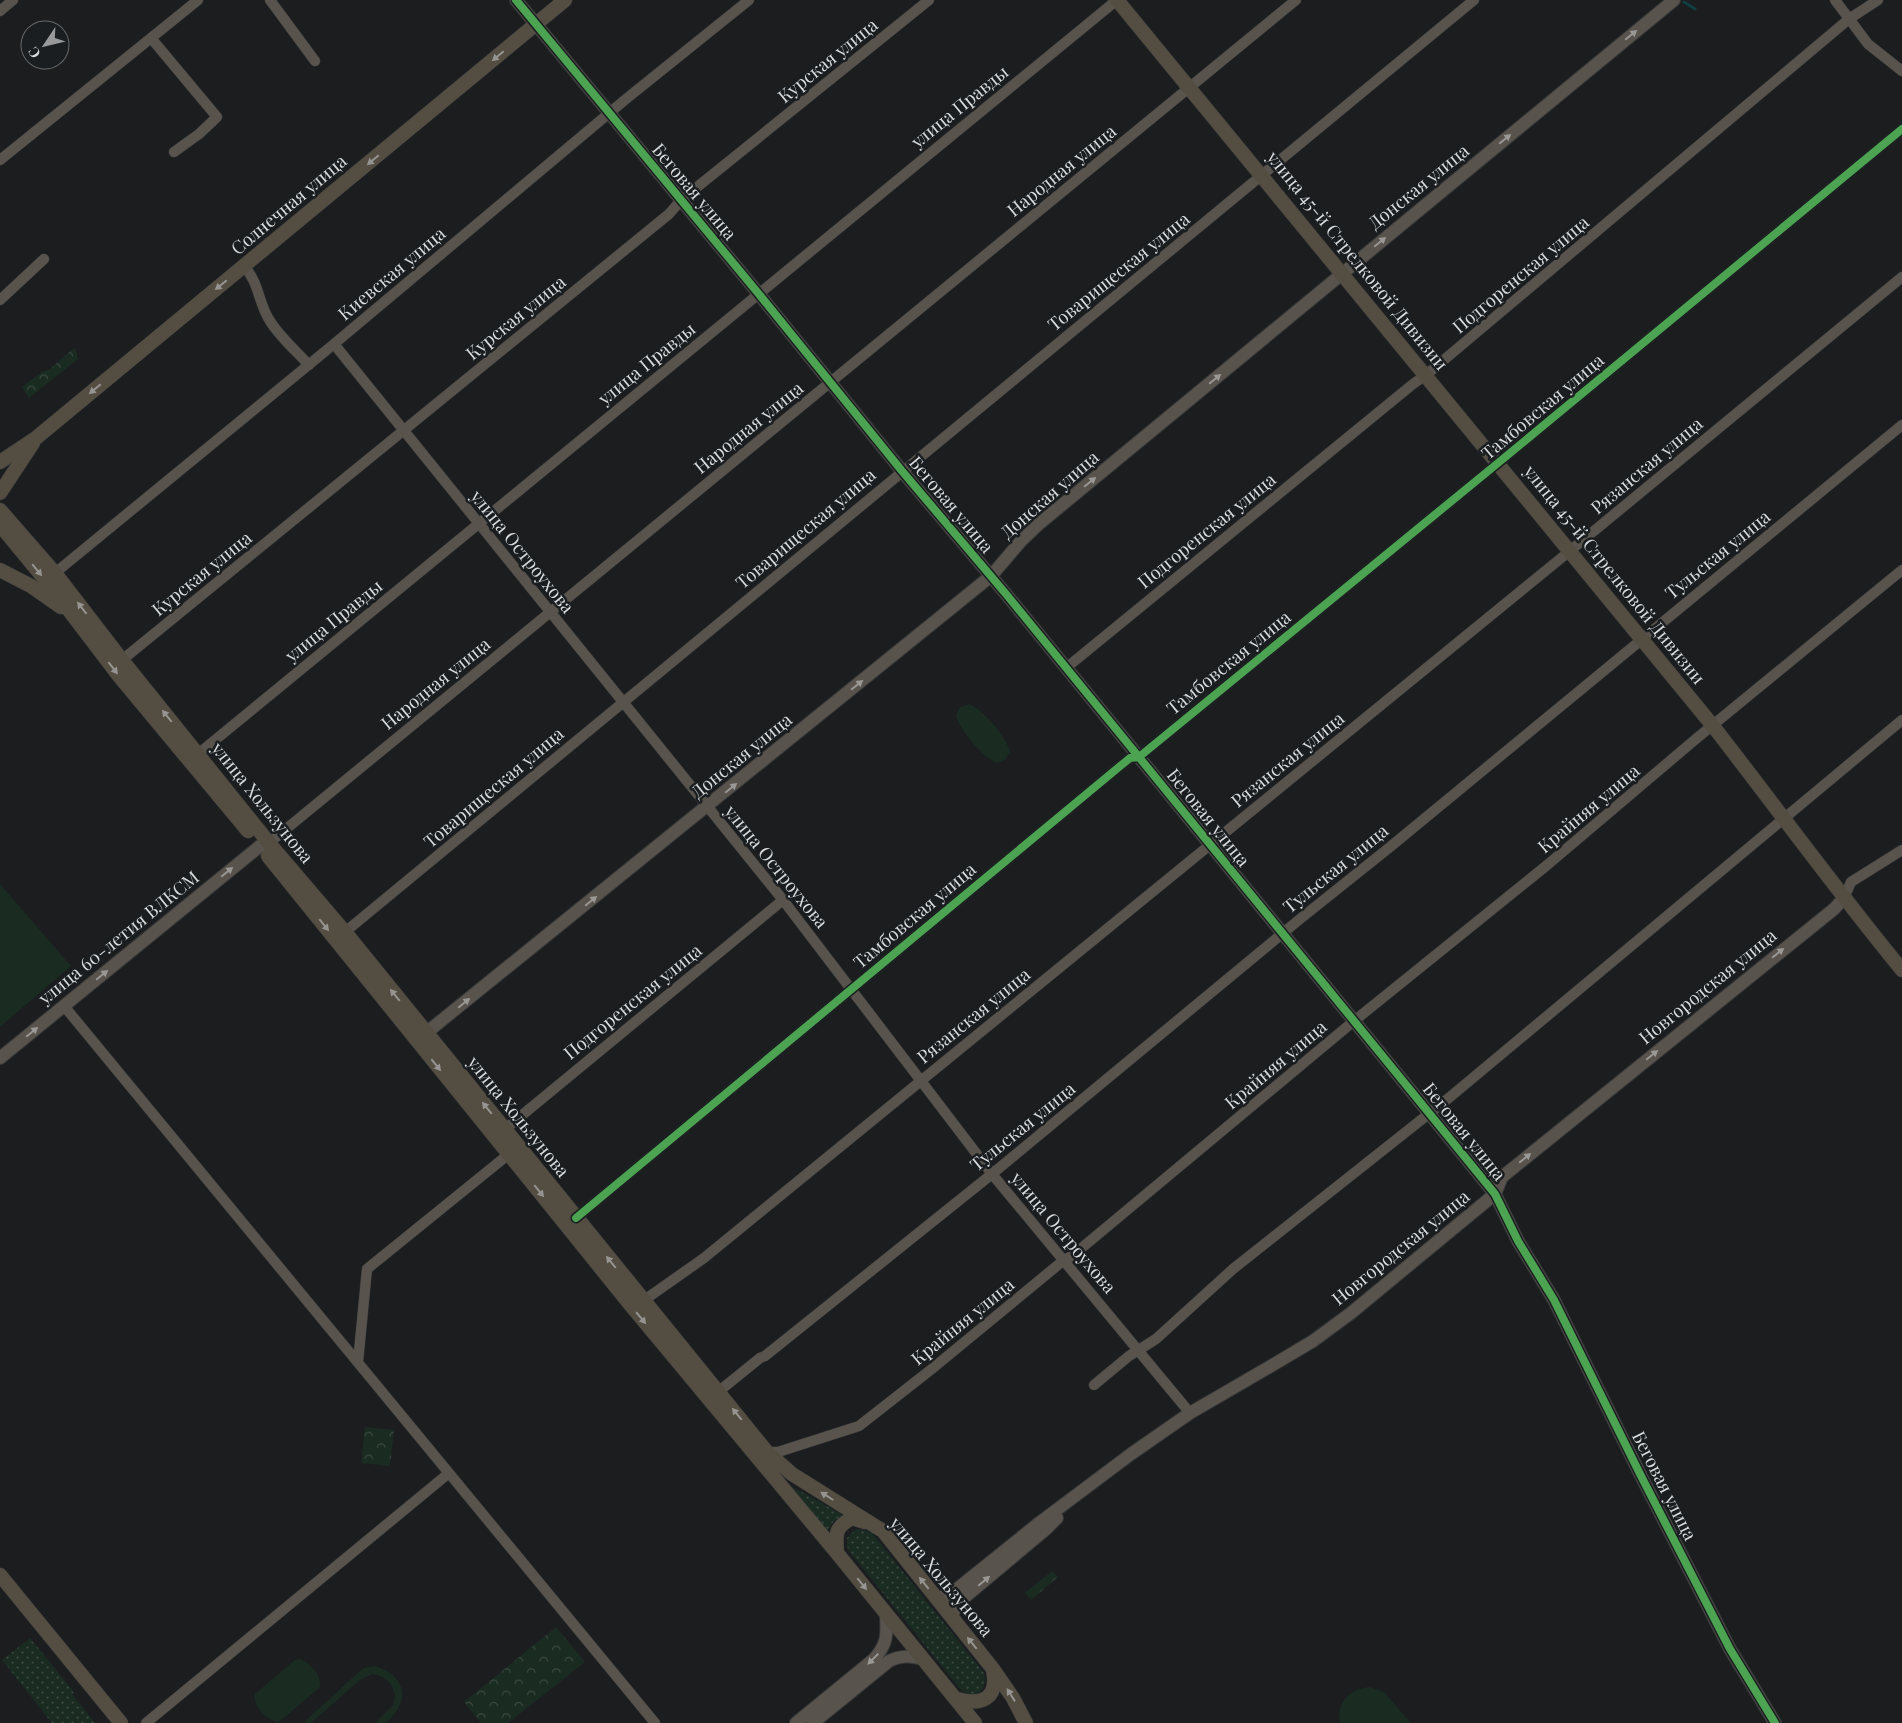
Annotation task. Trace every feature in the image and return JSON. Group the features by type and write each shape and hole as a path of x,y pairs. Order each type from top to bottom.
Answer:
{"main road":[{"name":"Солнечная улица","path":"0,462 36,438 565,0"},
{"name":"улица 45-й Стрелковой Дивизии","path":"1117,0 1713,726 1844,898 1902,970"},
{"name":"Солнечная улица","path":"0,493 36,438"},
{"name":"улица Хользунова","path":"0,510 55,573 198,754 264,844 345,932 509,1154 751,1452 837,1553 975,1723"},
{"name":"улица Хользунова","path":"0,525 52,588 120,676 264,844 421,1037 504,1130 767,1452 792,1474 883,1531 993,1669 1013,1698 1026,1723"},
{"path":"0,570 31,586 58,605 92,640"},
{"path":"837,1553 836,1534 841,1525 852,1518 868,1522"},
{"path":"0,1575 121,1723"},
{"path":"0,1588 111,1723"},
{"path":"956,1699 973,1703 986,1698 994,1689 993,1669"}],"street":[{"path":"0,11 13,0"},
{"path":"0,160 198,0"},
{"path":"270,0 316,61"},
{"name":"Беговая улица","path":"516,0 991,576 1495,1194 1518,1241 1558,1307 1640,1474 1730,1648 1775,1723"},
{"name":"Киевская улица","path":"55,573 749,0"},
{"name":"Курская улица","path":"122,660 669,214 681,200 929,0"},
{"name":"улица Правды","path":"198,754 1117,0"},
{"name":"Народная улица","path":"264,844 1296,0"},
{"name":"Товарищеская улица","path":"345,932 902,470 1474,0"},
{"name":"Донская улица","path":"421,1037 991,576 1021,541 1040,523 1674,0"},
{"path":"1835,0 1868,44 1902,72"},
{"name":"Подгоренская улица","path":"1066,668 1426,375 1849,19 1878,0"},
{"path":"151,38 217,117 199,134 174,152"},
{"name":"Тамбовская улица","path":"576,1218 1119,767 1130,758 1139,757 1902,129"},
{"path":"0,300 44,259"},
{"path":"244,266 257,284 262,304 270,322 308,365"},
{"name":"Рязанская улица","path":"643,1302 704,1258 1570,551 1902,277"},
{"name":"улица Остроухова","path":"334,344 783,900 992,1174 1190,1413"},
{"name":"Тульская улица","path":"718,1392 760,1358 766,1356 992,1174 1902,425"},
{"name":"Крайняя улица","path":"767,1452 778,1452 859,1426 1064,1260 1072,1256 1902,570"},
{"path":"1094,1385 1156,1339 1233,1269 1430,1113 1902,720"},
{"name":"улица 60-летия ВЛКСМ","path":"0,1058 264,844"},
{"name":"Новгородская улица","path":"937,1599 952,1593 1039,1523 1131,1454 1190,1413 1271,1366 1336,1324 1495,1194 1502,1177 1834,908 1844,898 1851,882 1902,850"},
{"name":"Подгоренская улица","path":"504,1130 783,900"},
{"path":"64,1006 655,1723"},
{"path":"358,1362 367,1269 509,1154"},
{"path":"146,1723 449,1473"},
{"name":"Новгородская улица","path":"951,1617 959,1602 1045,1530 1082,1492"},
{"path":"796,1723 874,1660 883,1648 887,1635 886,1614"},
{"path":"813,1723 889,1661 898,1656 923,1659"}],"green space":[{"path":"75,347 78,359 29,398 22,387 42,372 49,370"},
{"path":"970,704 988,718 1000,732 1010,752 1005,760 996,763 990,759 972,742 962,728 956,715 960,707"},
{"path":"0,884 71,966 0,1027"},
{"path":"365,1427 394,1430 390,1466 361,1463"},
{"path":"789,1485 845,1516 834,1522 827,1533"},
{"path":"856,1529 872,1533 984,1673 984,1684 980,1692 971,1695 961,1690 849,1551 847,1538"},
{"path":"1052,1571 1058,1577 1031,1600 1025,1593"},
{"path":"556,1627 585,1662 508,1723 481,1723 464,1702"},
{"path":"30,1638 74,1692 72,1694 95,1723 52,1723 2,1660"},
{"path":"299,1659 315,1670 320,1680 319,1688 279,1722 274,1721 266,1716 256,1704 255,1694 295,1660"},
{"path":"376,1666 394,1677 400,1683 402,1691 399,1707 386,1723 375,1723 393,1705 393,1689 391,1684 383,1677 372,1674 360,1680 311,1723 303,1723 361,1670 366,1667"},
{"path":"1369,1687 1384,1692 1411,1723 1340,1723 1340,1709 1346,1698 1362,1688"}],"waterway":[{"path":"1684,2 1695,9"}],"cycle path":[{"path":"516,0 902,471 1006,594 1495,1194 1518,1241 1554,1300 1640,1474 1730,1649 1775,1723"},
{"path":"576,1218 1119,767 1130,758 1139,757 1902,129"}]}
